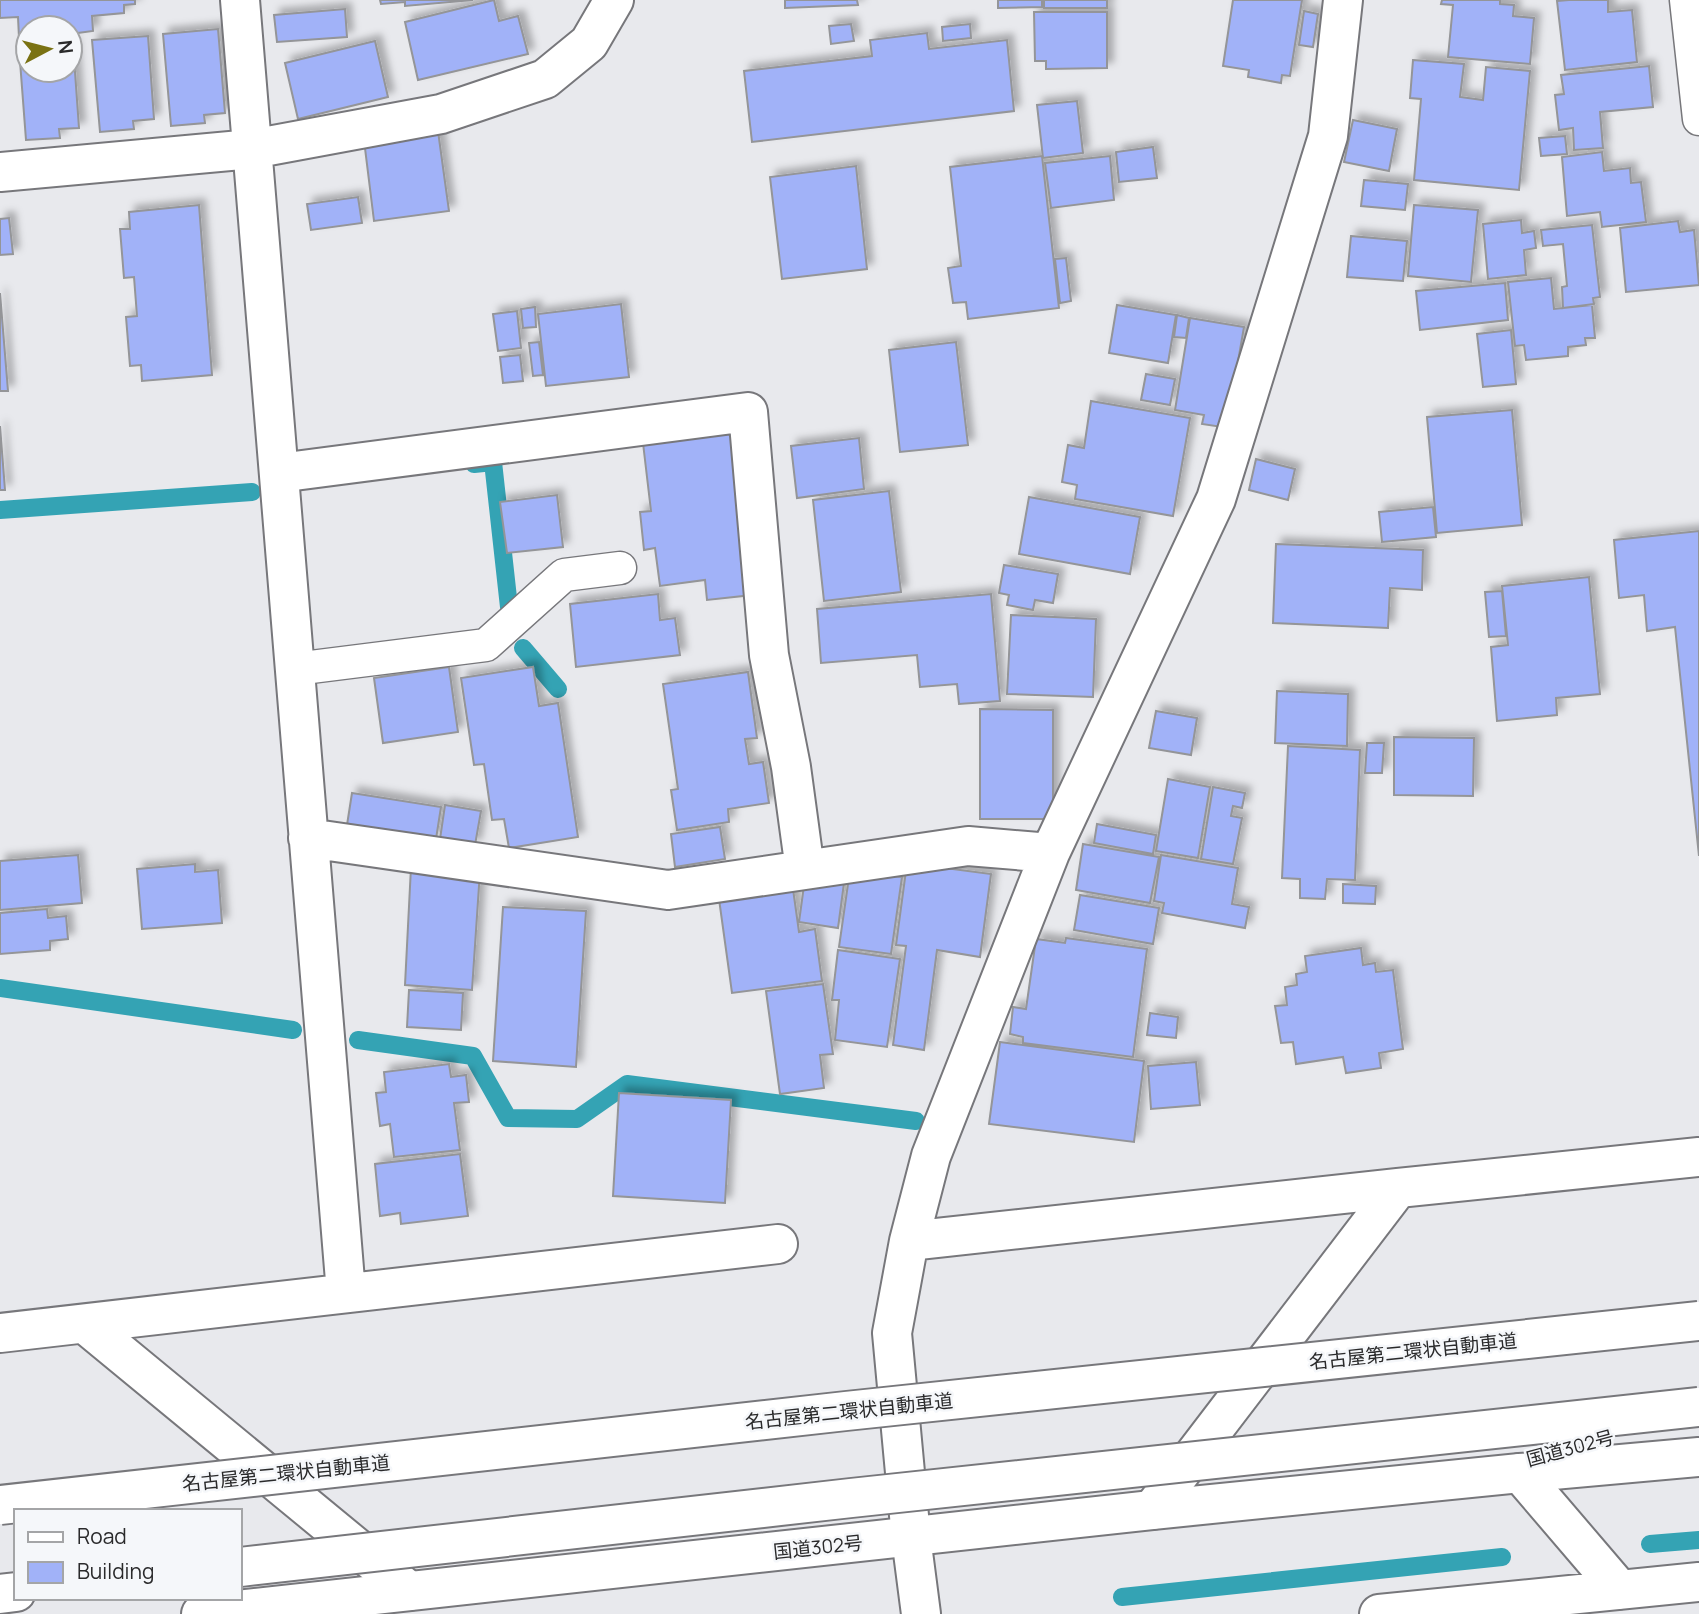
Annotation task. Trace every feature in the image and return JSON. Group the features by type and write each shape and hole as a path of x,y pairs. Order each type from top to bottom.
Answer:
{"main road":[{"path":"240,0 346,1293"},
{"path":"0,172 252,149 441,114 545,79 589,43 614,0"},
{"path":"921,1614 892,1333 909,1241 931,1156 1050,853 1216,499 1328,136 1343,0"},
{"path":"279,473 748,411 769,655 791,767 805,870"},
{"path":"308,838 668,890 968,846 1050,853"},
{"path":"909,1241 1699,1157"},
{"path":"1152,1510 1398,1188"},
{"path":"0,1333 778,1244"},
{"name":"名古屋第二環状自動車道","path":"0,1505 846,1411 1699,1321"},
{"path":"85,1324 409,1591"},
{"name":"国道302号","path":"1436,1481 1583,1447 1658,1422 1699,1399"},
{"path":"242,1567 1699,1407"},
{"name":"国道302号","path":"201,1614 1152,1510 1699,1457"},
{"path":"1520,1473 1620,1590"},
{"path":"1379,1614 1699,1582"}],"lane":[{"path":"1686,0 1699,119"},
{"path":"295,669 486,645 564,575 620,568"}],"building":[{"path":"0,0 135,0 135,4 124,5 124,13 92,16 93,31 84,32 84,14 14,14 14,17 0,18"},
{"path":"380,0 473,0 405,6 405,2 381,4"},
{"path":"494,0 499,21 518,16 528,54 418,80 405,22"},
{"path":"785,0 857,0 858,5 785,8"},
{"path":"998,0 1042,0 1042,7 998,8"},
{"path":"1044,0 1107,0 1107,8 1044,8"},
{"path":"1233,0 1302,0 1290,76 1282,75 1281,83 1248,77 1249,70 1223,66"},
{"path":"1442,0 1500,0 1500,4 1514,5 1513,16 1534,18 1530,64 1448,57 1453,5 1441,4"},
{"path":"1608,0 1608,12 1632,10 1637,62 1565,70 1557,1"},
{"path":"345,9 347,37 277,42 274,15"},
{"path":"1304,11 1318,14 1313,47 1299,45"},
{"path":"1034,12 1107,12 1107,68 1046,69 1046,61 1035,61"},
{"path":"851,24 854,41 831,44 829,26"},
{"path":"970,24 971,38 943,41 942,27"},
{"path":"218,29 225,113 204,115 205,123 171,126 163,34"},
{"path":"927,33 929,49 1007,40 1014,111 752,142 744,71 872,56 870,40"},
{"path":"148,36 154,119 133,121 134,129 100,132 92,40"},
{"path":"375,41 388,97 298,119 285,63"},
{"path":"1413,60 1464,64 1460,97 1483,100 1486,67 1530,71 1519,190 1414,180 1421,99 1410,98"},
{"path":"1649,66 1653,107 1600,112 1603,148 1574,150 1573,128 1559,130 1555,95 1564,94 1561,75"},
{"path":"22,84 76,84 79,128 59,129 60,138 26,140"},
{"path":"1077,101 1083,153 1043,158 1037,105"},
{"path":"1353,120 1397,129 1389,171 1344,162"},
{"path":"438,131 449,211 374,221 364,140"},
{"path":"1565,136 1567,154 1541,156 1539,138"},
{"path":"1153,147 1157,178 1119,182 1116,152"},
{"path":"1602,152 1604,171 1630,168 1631,183 1641,182 1646,222 1602,227 1600,212 1567,216 1562,157"},
{"path":"1042,156 1059,308 968,319 966,302 953,303 948,268 961,266 950,167"},
{"path":"1110,156 1114,200 1051,208 1045,163"},
{"path":"856,166 867,269 782,279 770,177"},
{"path":"1364,180 1408,184 1405,210 1361,206"},
{"path":"358,197 362,223 311,230 307,204"},
{"path":"199,205 212,375 142,381 141,365 130,366 126,317 137,316 134,277 124,278 120,229 130,229 129,212"},
{"path":"1414,205 1478,210 1471,282 1408,276"},
{"path":"9,218 13,254 0,255 0,219"},
{"path":"1521,220 1522,233 1534,231 1536,248 1524,250 1526,275 1488,279 1483,224"},
{"path":"1678,221 1680,232 1694,230 1699,285 1626,292 1620,228"},
{"path":"1592,225 1600,297 1593,298 1594,304 1563,308 1562,287 1567,286 1563,244 1543,246 1541,230"},
{"path":"1351,236 1407,241 1403,281 1347,277"},
{"path":"1066,258 1071,301 1060,303 1055,259"},
{"path":"1551,278 1554,309 1592,305 1595,338 1585,338 1586,345 1568,347 1568,356 1526,360 1524,345 1515,346 1508,282"},
{"path":"1505,283 1508,320 1420,330 1416,291"},
{"path":"0,293 8,391 0,391"},
{"path":"621,304 629,377 546,386 538,314"},
{"path":"1117,305 1176,315 1168,363 1109,353"},
{"path":"535,307 536,327 523,328 521,309"},
{"path":"517,311 521,348 498,351 493,314"},
{"path":"1177,315 1189,318 1186,338 1174,337"},
{"path":"1190,318 1244,327 1228,419 1222,427 1202,424 1204,415 1175,410"},
{"path":"1511,330 1516,384 1483,387 1477,334"},
{"path":"539,342 543,375 533,376 529,343"},
{"path":"956,342 968,445 900,452 889,350"},
{"path":"520,355 523,381 503,383 500,357"},
{"path":"1146,374 1175,379 1170,405 1141,400"},
{"path":"1091,401 1190,418 1173,516 1075,499 1077,485 1062,482 1068,445 1084,448"},
{"path":"1512,410 1522,525 1437,533 1427,417"},
{"path":"0,426 5,490 0,490"},
{"path":"733,433 752,595 707,600 705,580 660,586 655,548 644,550 640,512 651,511 643,443"},
{"path":"859,438 864,489 797,498 791,446"},
{"path":"1256,459 1295,469 1288,500 1249,490"},
{"path":"889,491 901,592 824,601 813,500"},
{"path":"557,495 563,547 507,553 500,502"},
{"path":"1029,497 1140,517 1130,574 1019,554"},
{"path":"1433,507 1436,537 1382,542 1379,512"},
{"path":"1699,531 1699,856 1675,627 1647,631 1644,595 1619,598 1614,540"},
{"path":"1276,544 1423,550 1422,590 1390,588 1388,628 1273,623"},
{"path":"1004,565 1058,574 1053,603 1035,600 1033,610 1007,605 1009,595 999,593"},
{"path":"1589,577 1600,694 1556,698 1557,715 1497,721 1491,647 1508,645 1502,586"},
{"path":"1502,591 1506,636 1489,637 1485,592"},
{"path":"658,594 660,620 675,618 680,655 576,667 570,604"},
{"path":"991,594 1000,701 959,704 957,684 920,687 917,655 821,663 817,609"},
{"path":"1011,615 1096,619 1093,697 1007,694"},
{"path":"449,667 458,732 383,743 374,678"},
{"path":"533,667 539,706 558,703 578,837 509,848 504,819 492,820 484,764 474,765 461,678"},
{"path":"748,672 757,738 745,739 749,764 763,762 769,803 728,809 729,822 677,830 671,790 678,789 663,684"},
{"path":"1277,691 1348,694 1347,746 1275,743"},
{"path":"980,709 1053,710 1053,819 980,819"},
{"path":"1156,711 1197,718 1191,755 1149,748"},
{"path":"1394,737 1474,738 1473,796 1394,795"},
{"path":"1367,743 1384,743 1382,773 1365,773"},
{"path":"1288,746 1360,750 1355,880 1327,879 1325,899 1300,898 1300,879 1282,878"},
{"path":"1168,779 1210,787 1198,858 1156,851"},
{"path":"1213,787 1245,793 1242,808 1233,806 1231,816 1242,818 1233,864 1201,859"},
{"path":"352,793 441,807 436,839 347,825"},
{"path":"445,805 481,811 475,845 440,839"},
{"path":"1097,824 1156,835 1153,854 1094,843"},
{"path":"720,827 725,859 675,867 671,834"},
{"path":"1083,844 1159,857 1150,903 1076,890"},
{"path":"78,855 82,903 0,910 0,861"},
{"path":"1161,855 1238,868 1232,904 1249,907 1245,928 1162,913 1164,903 1154,901"},
{"path":"907,863 991,874 980,957 937,950 924,1050 893,1045 906,946 896,945"},
{"path":"195,864 195,872 218,870 222,923 142,929 137,869"},
{"path":"411,867 480,871 472,990 405,985"},
{"path":"850,870 902,877 891,954 839,947"},
{"path":"805,878 844,883 838,928 799,922"},
{"path":"1343,884 1376,886 1375,904 1343,903"},
{"path":"793,889 799,932 815,929 822,981 732,993 719,899"},
{"path":"1080,895 1159,908 1153,944 1074,930"},
{"path":"503,907 586,911 576,1067 493,1061"},
{"path":"47,909 48,918 66,916 68,939 50,941 50,950 0,954 0,913"},
{"path":"1066,938 1147,949 1133,1057 1023,1043 1023,1037 1010,1034 1013,1007 1026,1009 1036,939 1065,943"},
{"path":"1361,948 1363,965 1375,963 1376,972 1393,970 1403,1049 1379,1053 1381,1068 1346,1073 1343,1057 1296,1064 1293,1042 1281,1043 1275,1006 1287,1005 1285,987 1297,985 1296,974 1307,972 1305,956"},
{"path":"838,950 900,959 887,1047 835,1040 839,1000 832,1000"},
{"path":"823,984 833,1054 820,1055 824,1088 780,1094 766,991"},
{"path":"409,990 463,993 461,1030 407,1027"},
{"path":"1150,1013 1178,1017 1176,1038 1147,1035"},
{"path":"1000,1042 1144,1061 1134,1142 989,1124"},
{"path":"1196,1062 1200,1105 1151,1109 1148,1066"},
{"path":"449,1064 451,1077 466,1075 469,1102 454,1103 460,1150 394,1157 390,1124 380,1126 376,1093 386,1092 384,1072"},
{"path":"619,1093 731,1100 725,1203 613,1196"},
{"path":"460,1154 468,1216 401,1224 400,1213 380,1216 375,1164"}],"waterway":[{"path":"474,464 493,462 509,607"},
{"path":"0,510 252,492"},
{"path":"523,648 558,689"},
{"path":"0,988 293,1030"},
{"path":"358,1040 473,1056 508,1118 577,1119 627,1084 916,1121"},
{"path":"1650,1544 1699,1540"},
{"path":"1122,1597 1502,1557"}]}
